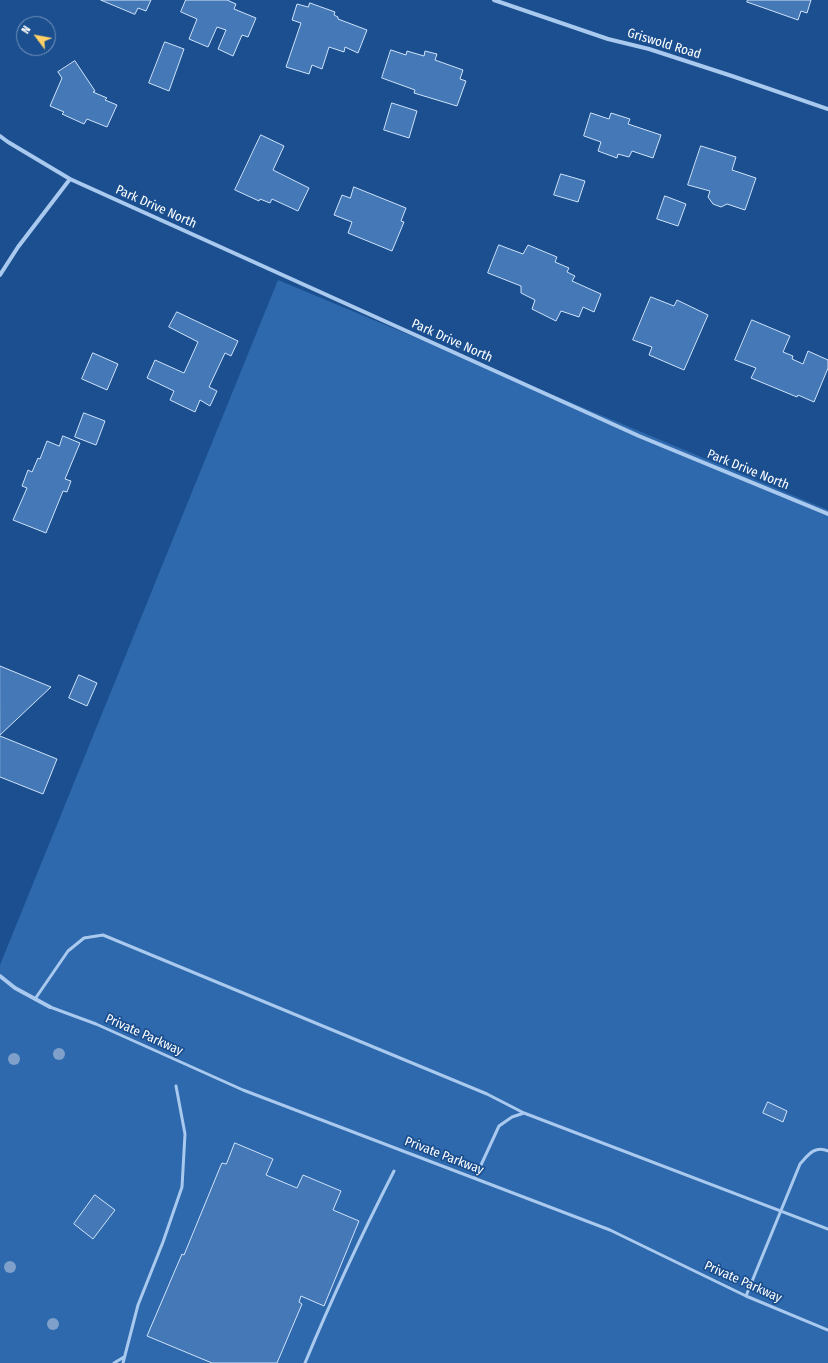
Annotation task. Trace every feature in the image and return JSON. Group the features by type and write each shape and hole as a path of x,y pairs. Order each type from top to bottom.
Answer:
{"street":[{"name":"Griswold Road","path":"494,0 608,38 649,49 725,73 828,109"},
{"name":"Park Drive North","path":"0,136 70,179 639,436 828,514"},
{"path":"0,275 18,247 70,179"},
{"path":"0,976 15,988 50,1007"}],"lane":[{"path":"35,999 68,951 84,938 103,935 487,1094 524,1113 828,1229"},
{"name":"Private Parkway","path":"50,1007 96,1024 243,1090 610,1230 746,1296 828,1330"},
{"path":"123,1363 138,1305 163,1242 182,1187 185,1134 176,1086"},
{"path":"475,1178 499,1126 512,1117 524,1113"},
{"path":"746,1296 800,1164 811,1151 823,1149 828,1151"},
{"path":"305,1363 371,1216 394,1171"},
{"path":"114,1363 124,1357"}],"shaded area":[{"path":"278,280 828,510 828,1363 0,1363 0,965"}],"building":[{"path":"101,0 151,0 146,11 138,8 135,14"},
{"path":"186,0 227,0 236,4 234,9 256,18 248,37 242,35 233,56 218,49 226,30 217,27 208,47 189,39 197,19 181,12"},
{"path":"748,0 811,0 807,13 801,11 798,20 747,2"},
{"path":"310,3 335,12 334,15 338,17 338,19 367,30 358,53 345,47 344,52 329,47 322,69 312,65 309,74 286,67 301,23 292,20 297,4 308,7"},
{"path":"165,42 184,49 169,91 149,83"},
{"path":"391,50 406,55 407,51 424,56 425,51 437,54 435,60 463,70 460,79 466,81 457,106 414,93 415,90 382,78"},
{"path":"75,61 95,91 93,92 107,98 105,100 117,105 107,127 87,119 84,124 62,114 64,112 50,106 62,78 58,72"},
{"path":"392,103 417,111 409,138 384,130"},
{"path":"591,113 609,119 611,113 630,119 628,124 661,135 653,158 632,151 629,157 618,154 617,158 598,151 601,142 584,136"},
{"path":"261,135 284,146 273,170 309,188 298,211 272,199 270,203 260,199 259,201 235,190"},
{"path":"701,146 736,157 732,170 756,178 745,210 727,204 721,207 713,204 708,197 710,191 688,185"},
{"path":"561,174 585,181 578,202 554,195"},
{"path":"354,187 406,208 401,221 404,222 392,251 348,233 352,222 334,215 342,195 350,198"},
{"path":"665,196 686,204 678,226 657,219"},
{"path":"499,245 523,254 528,245 557,257 555,262 569,268 567,272 575,276 572,281 601,294 594,312 583,307 579,317 561,311 556,321 532,309 535,300 521,293 521,286 488,273"},
{"path":"651,297 674,306 677,300 708,315 684,370 649,355 652,347 633,340"},
{"path":"177,312 238,341 231,356 225,353 209,387 217,391 210,406 200,400 195,412 170,400 174,391 147,378 155,360 184,373 198,342 169,327"},
{"path":"752,320 790,336 783,352 793,356 792,359 803,364 808,351 828,360 828,368 814,402 798,395 797,397 751,378 756,368 735,360"},
{"path":"93,353 118,364 107,390 82,379"},
{"path":"84,413 105,421 96,445 75,437"},
{"path":"63,436 80,443 65,479 71,481 67,492 63,491 46,533 13,520 27,488 22,486 28,470 32,472 38,458 40,459 47,441 59,446"},
{"path":"0,666 51,687 0,735"},
{"path":"79,675 97,683 87,706 69,698"},
{"path":"0,736 57,759 43,794 0,777"},
{"path":"768,1102 787,1111 783,1122 763,1113"},
{"path":"235,1143 273,1159 266,1175 297,1188 303,1175 341,1191 333,1210 359,1221 324,1306 301,1296 299,1302 302,1304 277,1363 212,1363 147,1336 182,1254 184,1255 221,1165 222,1163 226,1164"},
{"path":"95,1195 115,1210 93,1239 74,1224"}]}
